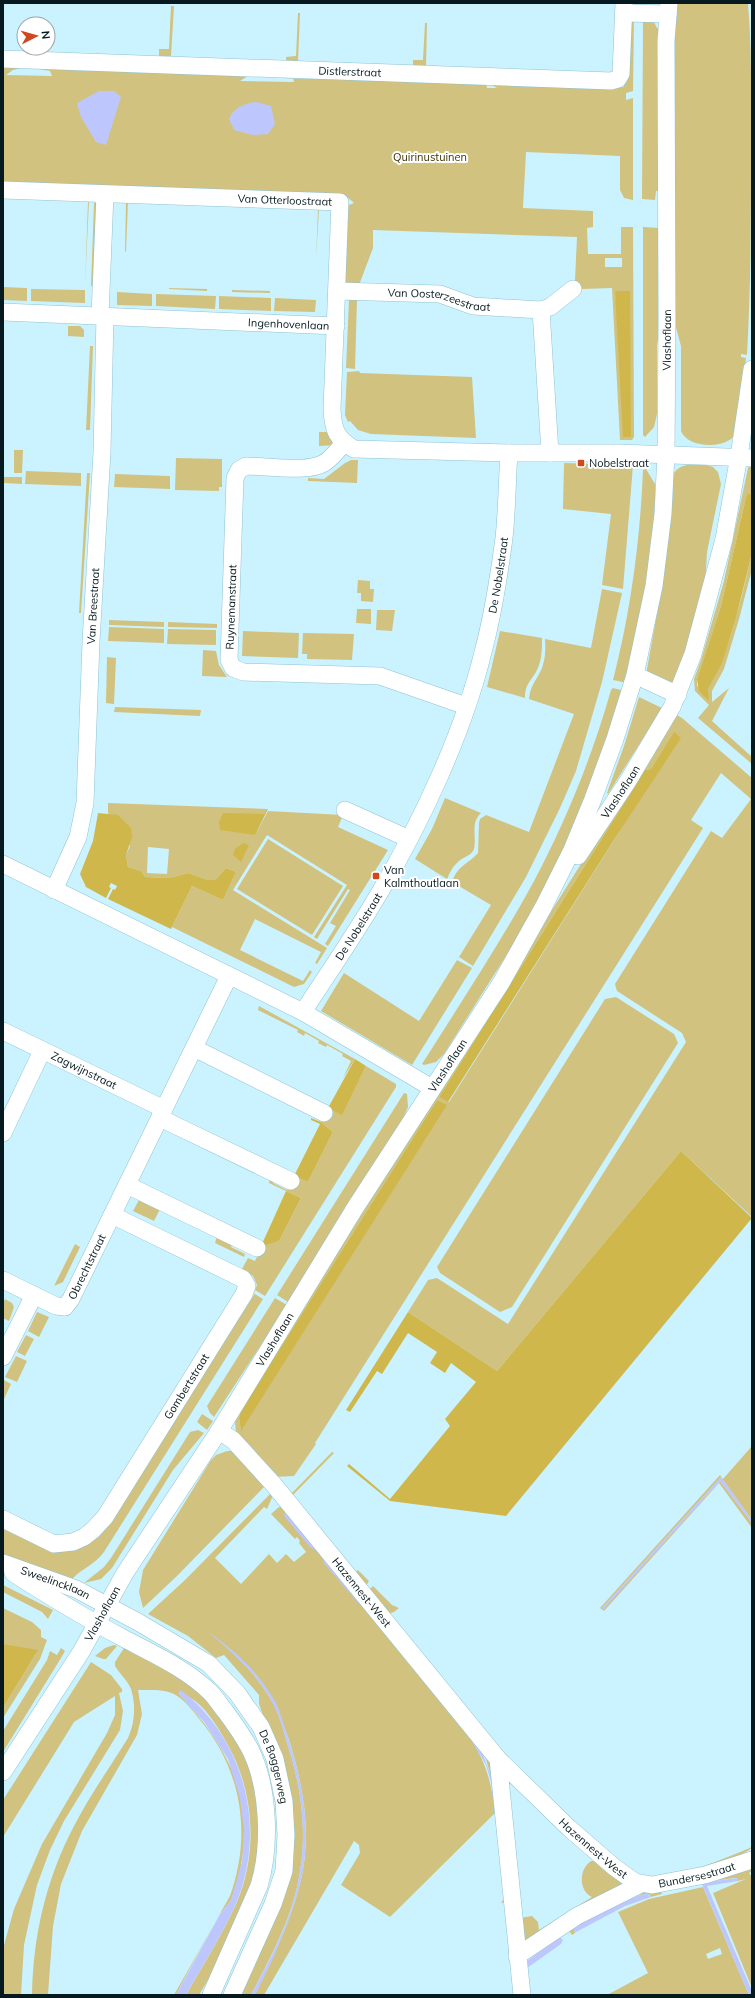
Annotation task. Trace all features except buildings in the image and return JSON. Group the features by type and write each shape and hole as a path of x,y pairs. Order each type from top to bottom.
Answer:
{"street":[{"path":"624,8 668,9"},
{"name":"Distlerstraat","path":"3,59 611,82 618,80 621,74 624,8"},
{"name":"Vlashoflaan","path":"3,1772 81,1652 125,1573 219,1431 355,1208 501,983 544,906 572,850 593,799 615,739 634,675 654,586 663,514 666,454 666,41 668,9"},
{"name":"Van Otterloostraat","path":"3,190 340,202 336,326"},
{"path":"103,316 105,194"},
{"path":"550,453 540,310 550,307 573,289"},
{"name":"Van Oosterzeestraat","path":"338,291 440,294 473,306 540,310"},
{"name":"Ingenhovenlaan","path":"3,312 336,326 333,418 335,432 344,443"},
{"name":"Van Breestraat","path":"54,890 78,837 85,803 91,642 102,452 103,316"},
{"name":"Vlashoflaan","path":"544,906 628,781 678,695 693,654 746,457 752,369"},
{"path":"344,443 354,449 509,454 666,454 746,457"},
{"name":"Ruynemanstraat","path":"344,443 336,453 323,463 307,467 246,466 240,470 235,478 229,660 234,668 243,672 380,676 466,706"},
{"name":"De Nobelstraat","path":"303,1012 380,892 409,839 443,767 466,706 483,653 495,596 504,537 509,454"},
{"path":"634,675 678,695"},
{"path":"345,810 409,839"},
{"path":"3,864 303,1012 432,1088"},
{"name":"Obrechtstraat","path":"3,1280 56,1306 64,1307 71,1299 229,976"},
{"name":"Zagwijnstraat","path":"3,1031 162,1113"},
{"path":"194,1048 324,1113"},
{"path":"3,1133 42,1051"},
{"path":"162,1113 291,1181"},
{"path":"127,1185 257,1248"},
{"name":"Gombertstraat","path":"3,1519 54,1544 73,1542 93,1530 105,1517 244,1294 247,1286 244,1279 112,1215"},
{"path":"3,1358 34,1295"},
{"name":"Hazennest-West","path":"219,1431 233,1440 274,1485 498,1759 569,1828 614,1867 641,1884"},
{"name":"Sweelincklaan","path":"3,1563 76,1589 107,1606"},
{"name":"Sweelincklaan","path":"3,1567 65,1606 97,1624"},
{"name":"De Baggerweg","path":"107,1606 209,1664 241,1699 260,1727 275,1759 284,1800 286,1835 284,1871 273,1904 232,1995"},
{"name":"De Baggerweg","path":"97,1624 164,1659 211,1693 234,1724 250,1750 260,1776 265,1808 266,1845 264,1869 259,1886 211,1995"},
{"path":"498,1759 522,1995"},
{"name":"Bundersestraat","path":"641,1884 662,1884 705,1875 752,1860"},
{"name":"Hazennest-West","path":"517,1956 577,1916 641,1884"}],"green space":[{"path":"674,3 748,3 751,74 751,198 747,355 741,354 741,357 746,358 738,429 734,436 728,441 710,445 692,442 685,437 681,431 681,346 672,313 671,61"},
{"path":"171,6 174,6 171,56 159,56 159,49 169,49"},
{"path":"298,13 300,13 298,61 286,61 286,57 296,56"},
{"name":"Quirinustuinen","path":"634,18 633,91 626,93 626,100 633,98 633,200 624,198 620,190 620,156 526,152 523,208 593,211 593,227 587,228 588,254 621,254 621,227 633,227 634,437 632,440 620,440 612,288 582,289 575,281 577,237 373,230 373,248 359,285 345,283 346,206 354,203 346,196 3,183 3,63 21,68 13,70 6,75 52,76 50,71 29,67 276,77 248,76 240,81 294,82 293,78 486,82 487,88 497,88 492,85 491,82 624,87 627,26","holes":["605,258 622,258 622,267 605,267","615,291 630,291 630,437"]},
{"path":"643,19 654,22 657,28 663,28 662,191 656,191 655,200 642,199"},
{"path":"425,23 427,23 426,66 413,66 413,60 423,60"},
{"path":"88,201 89,201 85,286"},
{"path":"126,202 128,202 126,252 125,251"},
{"path":"94,203 98,203 95,286 91,286"},
{"path":"318,209 319,209 316,259"},
{"path":"643,227 660,228 664,307 657,345 657,414 654,427 645,437 643,435"},
{"path":"3,287 27,288 27,301 3,300"},
{"path":"31,289 85,290 85,303 31,301"},
{"path":"169,289 207,289 207,291"},
{"path":"232,290 270,291 270,293 232,292"},
{"path":"117,292 152,294 152,306 117,305"},
{"path":"156,294 216,296 215,309 156,306"},
{"path":"219,296 271,298 271,311 219,309"},
{"path":"275,298 316,300 315,312 274,311"},
{"path":"349,300 357,300 355,369 346,368"},
{"path":"68,326 80,326 84,330 84,337 68,336"},
{"path":"90,346 93,346 90,430 86,430"},
{"path":"359,371 360,373 472,377 476,438 371,434 358,430 350,421 348,422 345,415 347,372"},
{"path":"319,432 331,432 337,445 319,446"},
{"path":"14,450 23,450 22,473 14,473"},
{"path":"176,458 222,459 222,487 219,487 219,491 175,490"},
{"path":"351,460 358,460 357,483 308,481 308,478 324,479"},
{"path":"752,462 752,492 751,494 747,493 721,606 697,679 697,686 708,689 723,657 744,588 752,553 752,569 739,619 724,669 712,691 712,702 729,688 712,721 752,757 752,764 698,718 709,705 695,691 694,679 724,581 748,468"},
{"path":"564,463 633,465 623,589 602,585 611,514 563,509"},
{"path":"706,465 713,467 718,472 721,484 707,552 705,586 699,615 673,684 647,671 647,669 662,586 673,475 683,466"},
{"path":"646,469 655,484 656,502 648,576 627,683 613,680 630,602 640,523 643,470"},
{"path":"26,471 81,473 81,486 25,484"},
{"path":"87,473 90,473 81,613 79,613"},
{"path":"115,474 170,476 170,489 114,487"},
{"path":"3,477 22,477 22,484 3,483"},
{"path":"358,580 370,581 370,589 374,589 373,602 361,601 361,593 357,593"},
{"path":"602,589 622,593 602,682 576,771 560,808 526,877 473,966 459,957 491,905 452,882 454,876 478,853 479,823 480,819 486,815 529,832 574,714 529,699 532,687 544,663 545,639 591,648"},
{"path":"357,609 371,609 371,624 356,623"},
{"path":"377,610 395,610 392,631 376,630"},
{"path":"109,620 164,622 164,627 109,625"},
{"path":"168,622 217,624 217,628 168,627"},
{"path":"109,627 164,629 164,643 108,641"},
{"path":"168,629 216,630 216,645 167,644"},
{"path":"243,631 299,633 298,658 242,656"},
{"path":"500,631 542,638 540,662 527,686 525,698 487,687"},
{"path":"303,633 354,634 352,660 307,659 307,654 302,654"},
{"path":"203,650 216,651 219,665 227,677 202,676"},
{"path":"107,657 116,658 114,704 106,703"},
{"path":"613,688 625,691 571,838 516,940 444,1054 436,1062 424,1065 422,1064 507,929 545,860 587,764 611,690"},
{"path":"639,697 662,708 608,794 607,793 624,746"},
{"path":"115,707 201,710 200,716 114,712"},
{"path":"675,714 682,718 752,778 752,1217 681,1151 497,1371 408,1312 428,1280 437,1278 508,1324 686,1042 682,1033 617,991 615,984 711,831 722,838 751,799 721,773 691,820 703,828 315,1443 316,1444 294,1476 273,1477 236,1433 235,1421 238,1411","holes":["674,733 645,791 449,1102 439,1097 645,770 651,769","437,1100 446,1105 445,1107 241,1430 239,1418 241,1410"]},
{"path":"445,798 481,813 475,825 475,844 473,851 457,863 447,879 415,859 432,829"},
{"path":"108,803 267,809 255,835 268,811 343,815 338,827 388,850 328,946 325,944 336,926 330,923 350,890 348,889 317,939 314,937 347,885 267,835 233,890 327,948 317,964 315,963 321,952 255,919 240,950 303,981 310,970 312,972 304,984 294,987 172,927 192,886 223,900 236,872 226,868 215,880 208,880 188,873 169,878 145,877 141,871 128,867 126,855 130,846 108,813","holes":["148,847 169,849 167,874 147,873"]},
{"path":"268,839 343,886 312,935 237,889"},
{"path":"457,960 472,968 412,1065 321,1011 344,973 419,1021"},
{"path":"616,997 674,1034 678,1043 512,1307 500,1312 440,1273 437,1267 605,999"},
{"path":"259,1006 355,1059 343,1078 351,1061 342,1056 343,1054 327,1045 326,1047 318,1043 319,1041 305,1033 304,1036 297,1032 298,1030 258,1010"},
{"path":"366,1066 396,1084 396,1087 265,1296 255,1290 257,1285 253,1276 242,1269 248,1258 255,1261 263,1244 279,1241 301,1198 269,1183 270,1178 273,1183 287,1190 294,1176 308,1182 333,1132 321,1122 328,1108 342,1114"},
{"path":"404,1093 407,1094 408,1107 403,1119 288,1302 277,1295"},
{"path":"140,1198 161,1207 154,1221 133,1211"},
{"path":"217,1236 233,1243 231,1247 245,1254 244,1257 215,1243"},
{"path":"75,1244 80,1247 63,1282 54,1286"},
{"path":"253,1293 263,1299 100,1557 70,1582 3,1556 3,1529 46,1549 90,1543 104,1530 254,1295"},
{"path":"275,1298 287,1305 214,1417 210,1413 207,1406"},
{"path":"5,1299 12,1303 14,1307 9,1321 3,1318 3,1304"},
{"path":"37,1312 49,1317 39,1337 28,1331"},
{"path":"26,1335 34,1339 25,1356 17,1352"},
{"path":"16,1356 27,1361 17,1382 5,1377"},
{"path":"4,1380 11,1384 3,1401 3,1381"},
{"path":"202,1414 213,1421 207,1430 197,1422"},
{"path":"198,1430 204,1433 173,1470 112,1568 101,1579 84,1583 104,1567 111,1558 190,1432"},
{"path":"752,1446 752,1520 721,1477 602,1608 603,1609 720,1481 752,1523 752,1528 719,1483 604,1611 600,1608 720,1475 723,1479"},
{"path":"227,1451 233,1451 265,1485 264,1487 177,1576 143,1608 139,1592 143,1570 211,1460 216,1455"},
{"path":"332,1452 334,1453 291,1497 288,1497"},
{"path":"271,1493 274,1493 267,1509 264,1507 215,1558 241,1584 269,1554 277,1563 286,1554 294,1562 306,1552 299,1543 300,1541 297,1537 295,1539 271,1514 279,1507 286,1506 485,1750 493,1768 506,1902 501,1903 503,1900 505,1901 495,1791 486,1759 470,1738 476,1747 487,1774 492,1792 495,1813 390,1917 341,1885 360,1853 359,1845 354,1841 264,1995 255,1995 287,1925 301,1880 306,1844 306,1826 302,1790 288,1737 272,1698 251,1669 236,1654 212,1635 228,1648 250,1670 274,1705 281,1722 296,1774 302,1808 302,1859 296,1893 286,1923 251,1995 237,1995 278,1906 279,1760 259,1704 259,1695 224,1655 216,1658 188,1636 148,1614 185,1580"},
{"path":"358,1570 369,1581 366,1586 353,1574"},
{"path":"3,1585 53,1610 48,1619 42,1612 3,1592"},
{"path":"373,1586 392,1605 399,1608 394,1612 387,1614 368,1591"},
{"path":"3,1608 32,1622 41,1630 41,1637 47,1640 40,1659 3,1718 3,1708 38,1650 3,1697"},
{"path":"114,1645 117,1646 106,1659 95,1656 105,1648"},
{"path":"126,1645 193,1685 227,1723 249,1765 258,1800 259,1861 228,1946 199,1995 186,1995 226,1926 244,1883 250,1844 248,1803 244,1784 237,1765 218,1728 198,1703 189,1697 178,1693 209,1729 221,1748 231,1768 243,1811 244,1834 242,1859 238,1880 231,1900 219,1916 230,1896 237,1873 240,1850 241,1827 239,1804 234,1782 226,1760 214,1739 185,1702 170,1692 138,1690 142,1714 137,1735 82,1831 61,1884 53,1926 48,1995 32,1995 38,1930 56,1866 74,1826 93,1792 128,1738 132,1726 134,1707 133,1695 128,1683 115,1666 115,1662"},
{"path":"61,1648 65,1651 3,1752 3,1731 47,1660 50,1651 57,1655"},
{"path":"91,1662 111,1675 122,1689 122,1692 119,1693 123,1711 120,1730 64,1821 50,1850 37,1885 24,1945 21,1995 3,1995 3,1949 14,1909 42,1844 107,1733 115,1715 115,1696 74,1722 3,1837 3,1800"},
{"path":"504,1770 627,1882 523,1948","holes":["512,1782 596,1861 591,1861 584,1869 582,1874 582,1885 584,1890 592,1897 539,1930 538,1922 532,1916 520,1918 508,1785"]},
{"path":"752,1847 746,1852 735,1857 694,1869"},
{"path":"752,1851 752,1853 741,1858 703,1871 677,1877 664,1879 652,1880 649,1879 661,1877 650,1879 661,1879 688,1874"},
{"path":"752,1864 752,1871 749,1873 752,1877 752,1988 713,1893 746,1879 738,1881 738,1878 735,1878 706,1882 692,1886 691,1884 661,1891 662,1894 651,1897 649,1894 640,1895 630,1898 610,1908 574,1931 576,1932 572,1935 567,1928 627,1895"},
{"path":"703,1887 749,1995 607,1995 648,1973 618,1912 649,1899","holes":["720,1948 722,1954 708,1959 706,1954"]},
{"path":"215,1922 176,1995 174,1995"}],"shaded area":[{"path":"615,291 630,291 631,437 623,437"},
{"path":"752,492 752,553 736,618 722,663 708,689 709,701 699,691 697,679 721,606 747,493 751,494"},
{"path":"674,732 681,738 614,840 448,1102 439,1097 645,770 651,769"},
{"path":"267,809 255,835 220,830 219,822 223,813 264,814"},
{"path":"98,813 118,815 131,828 132,837 126,855 128,867 141,871 145,877 169,878 188,873 208,880 215,880 226,868 236,872 223,900 192,886 171,929 108,899 113,889 115,890 117,886 111,883 109,887 111,888 106,898 86,887 80,874 93,841"},
{"path":"243,843 249,845 241,862 233,855 235,849"},
{"path":"355,1059 366,1066 342,1115 328,1108"},
{"path":"437,1100 447,1105 241,1431 239,1418 241,1410"},
{"path":"311,1118 321,1122 333,1132 308,1182 294,1176 320,1124 311,1120"},
{"path":"681,1151 752,1218 506,1516 390,1501 347,1466 349,1464 390,1499 450,1426 445,1419 476,1382 451,1363 445,1373 430,1363 437,1352 408,1333 382,1374 377,1371 350,1412 346,1410 408,1312 497,1371"},
{"path":"286,1191 301,1198 279,1241 265,1245 262,1244"},
{"path":"3,1644 38,1650 3,1708"}],"water":[{"path":"99,91 114,91 121,97 106,145 96,142 81,117 77,103"},
{"path":"256,102 271,106 275,124 268,134 253,135 234,130 229,119 233,112 244,105"},
{"path":"721,1477 752,1520 752,1523 720,1481 603,1610 602,1608"},
{"path":"285,1513 316,1549 315,1550 310,1547 284,1516"},
{"path":"323,1560 325,1560 359,1603 324,1563"},
{"path":"208,1632 246,1663 270,1692 281,1716 302,1790 306,1826 306,1844 301,1880 281,1939 255,1995 251,1995 280,1938 296,1893 302,1859 302,1808 296,1774 277,1711 255,1677 233,1653"},
{"path":"181,1690 202,1709 219,1731 233,1756 243,1782 248,1810 250,1838 247,1866 240,1893 229,1918 186,1995 176,1995 219,1916 231,1900 242,1862 244,1830 240,1798 228,1759 204,1722 178,1693"},
{"path":"470,1738 481,1750 493,1781 505,1901 491,1782 486,1765"},
{"path":"738,1878 738,1881 707,1886 752,1991 752,1995 749,1995 702,1884 706,1882"},
{"path":"647,1893 651,1897 625,1906 576,1932 574,1931 574,1928 578,1924 629,1899"},
{"path":"560,1937 563,1940 561,1944 527,1968 527,1961"}],"place":[{"name":"Nobelstraat","path":"581,463"},
{"name":"Van Kalmthoutlaan","path":"376,876"}]}
